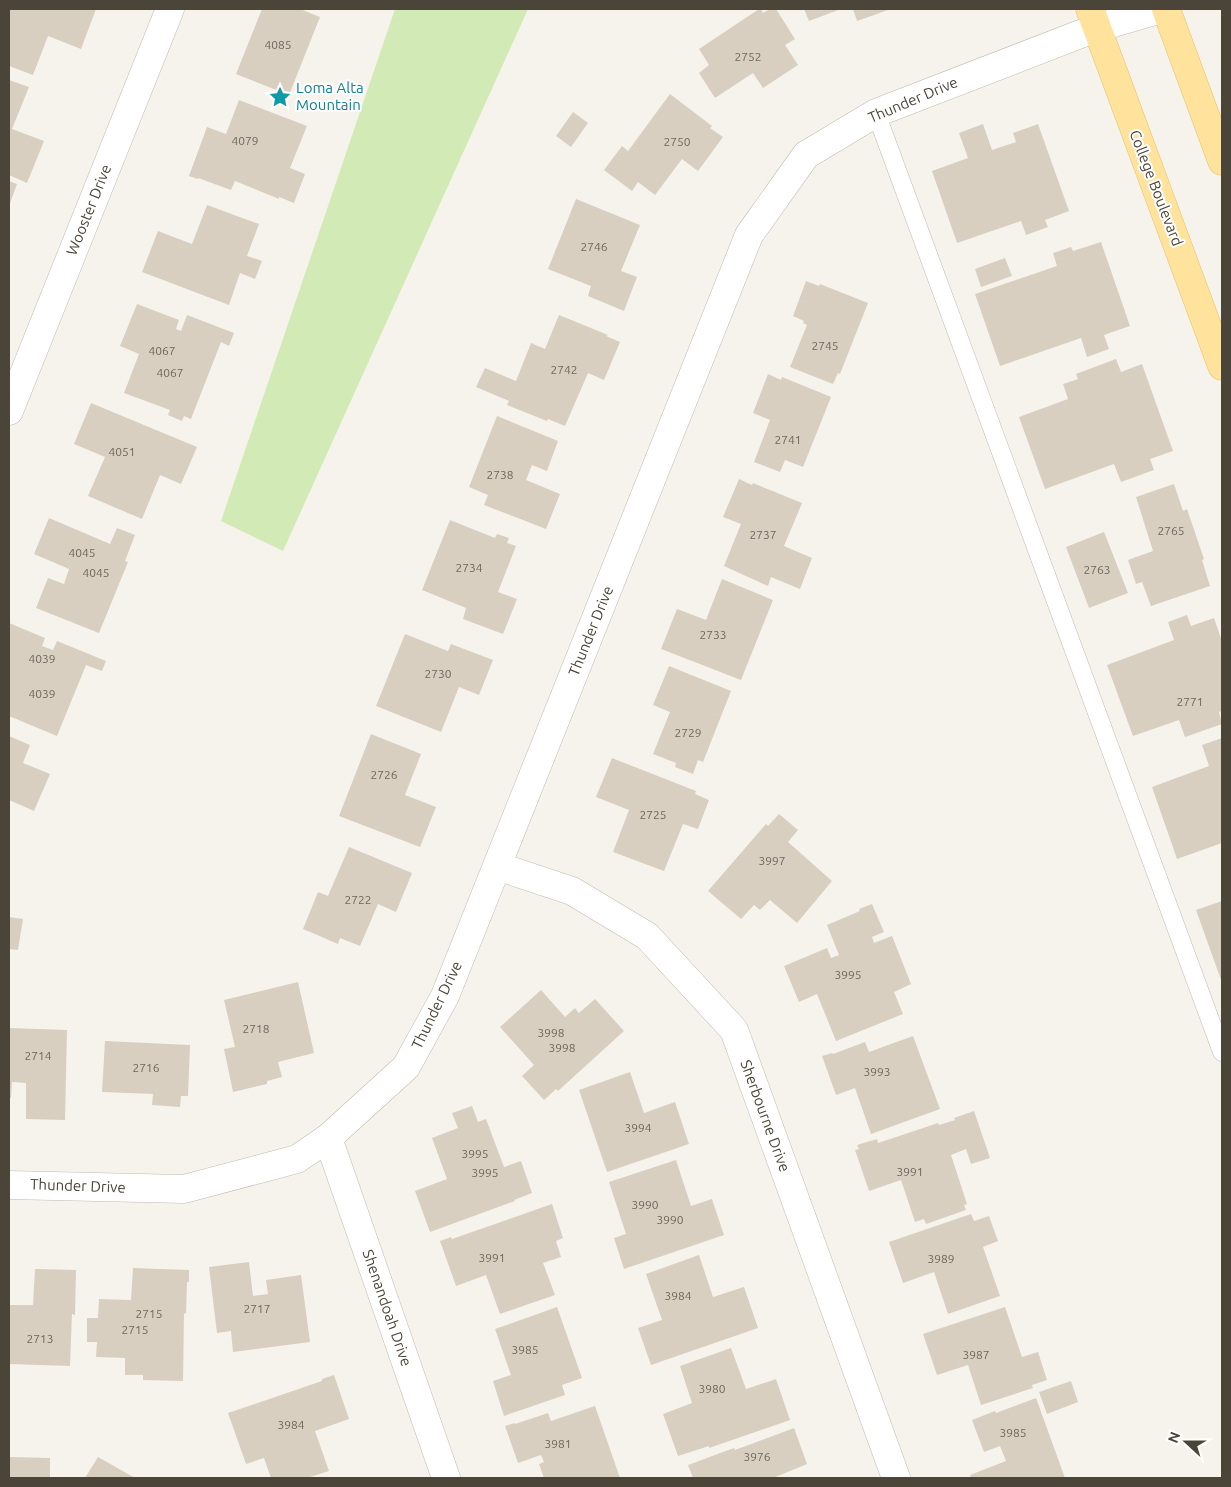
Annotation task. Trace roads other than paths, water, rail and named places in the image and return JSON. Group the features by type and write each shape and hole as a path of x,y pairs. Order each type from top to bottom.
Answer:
{"main road":[{"path":"1166,9 1222,162"},
{"name":"College Boulevard","path":"1093,18 1196,291 1222,366"}],"street":[{"name":"Wooster Drive","path":"9,411 170,9"},
{"name":"Thunder Drive","path":"9,1184 184,1189 298,1159 328,1138 406,1067 445,996 749,235 806,155 876,113 1093,18 1161,9"},
{"name":"Sherbourne Drive","path":"498,866 572,891 647,936 734,1030 896,1478"},
{"name":"Shenandoah Drive","path":"328,1138 446,1478"}],"lane":[{"path":"876,113 1222,1052"}],"place":[{"name":"Loma Alta Mountain","path":"280,97"}]}
